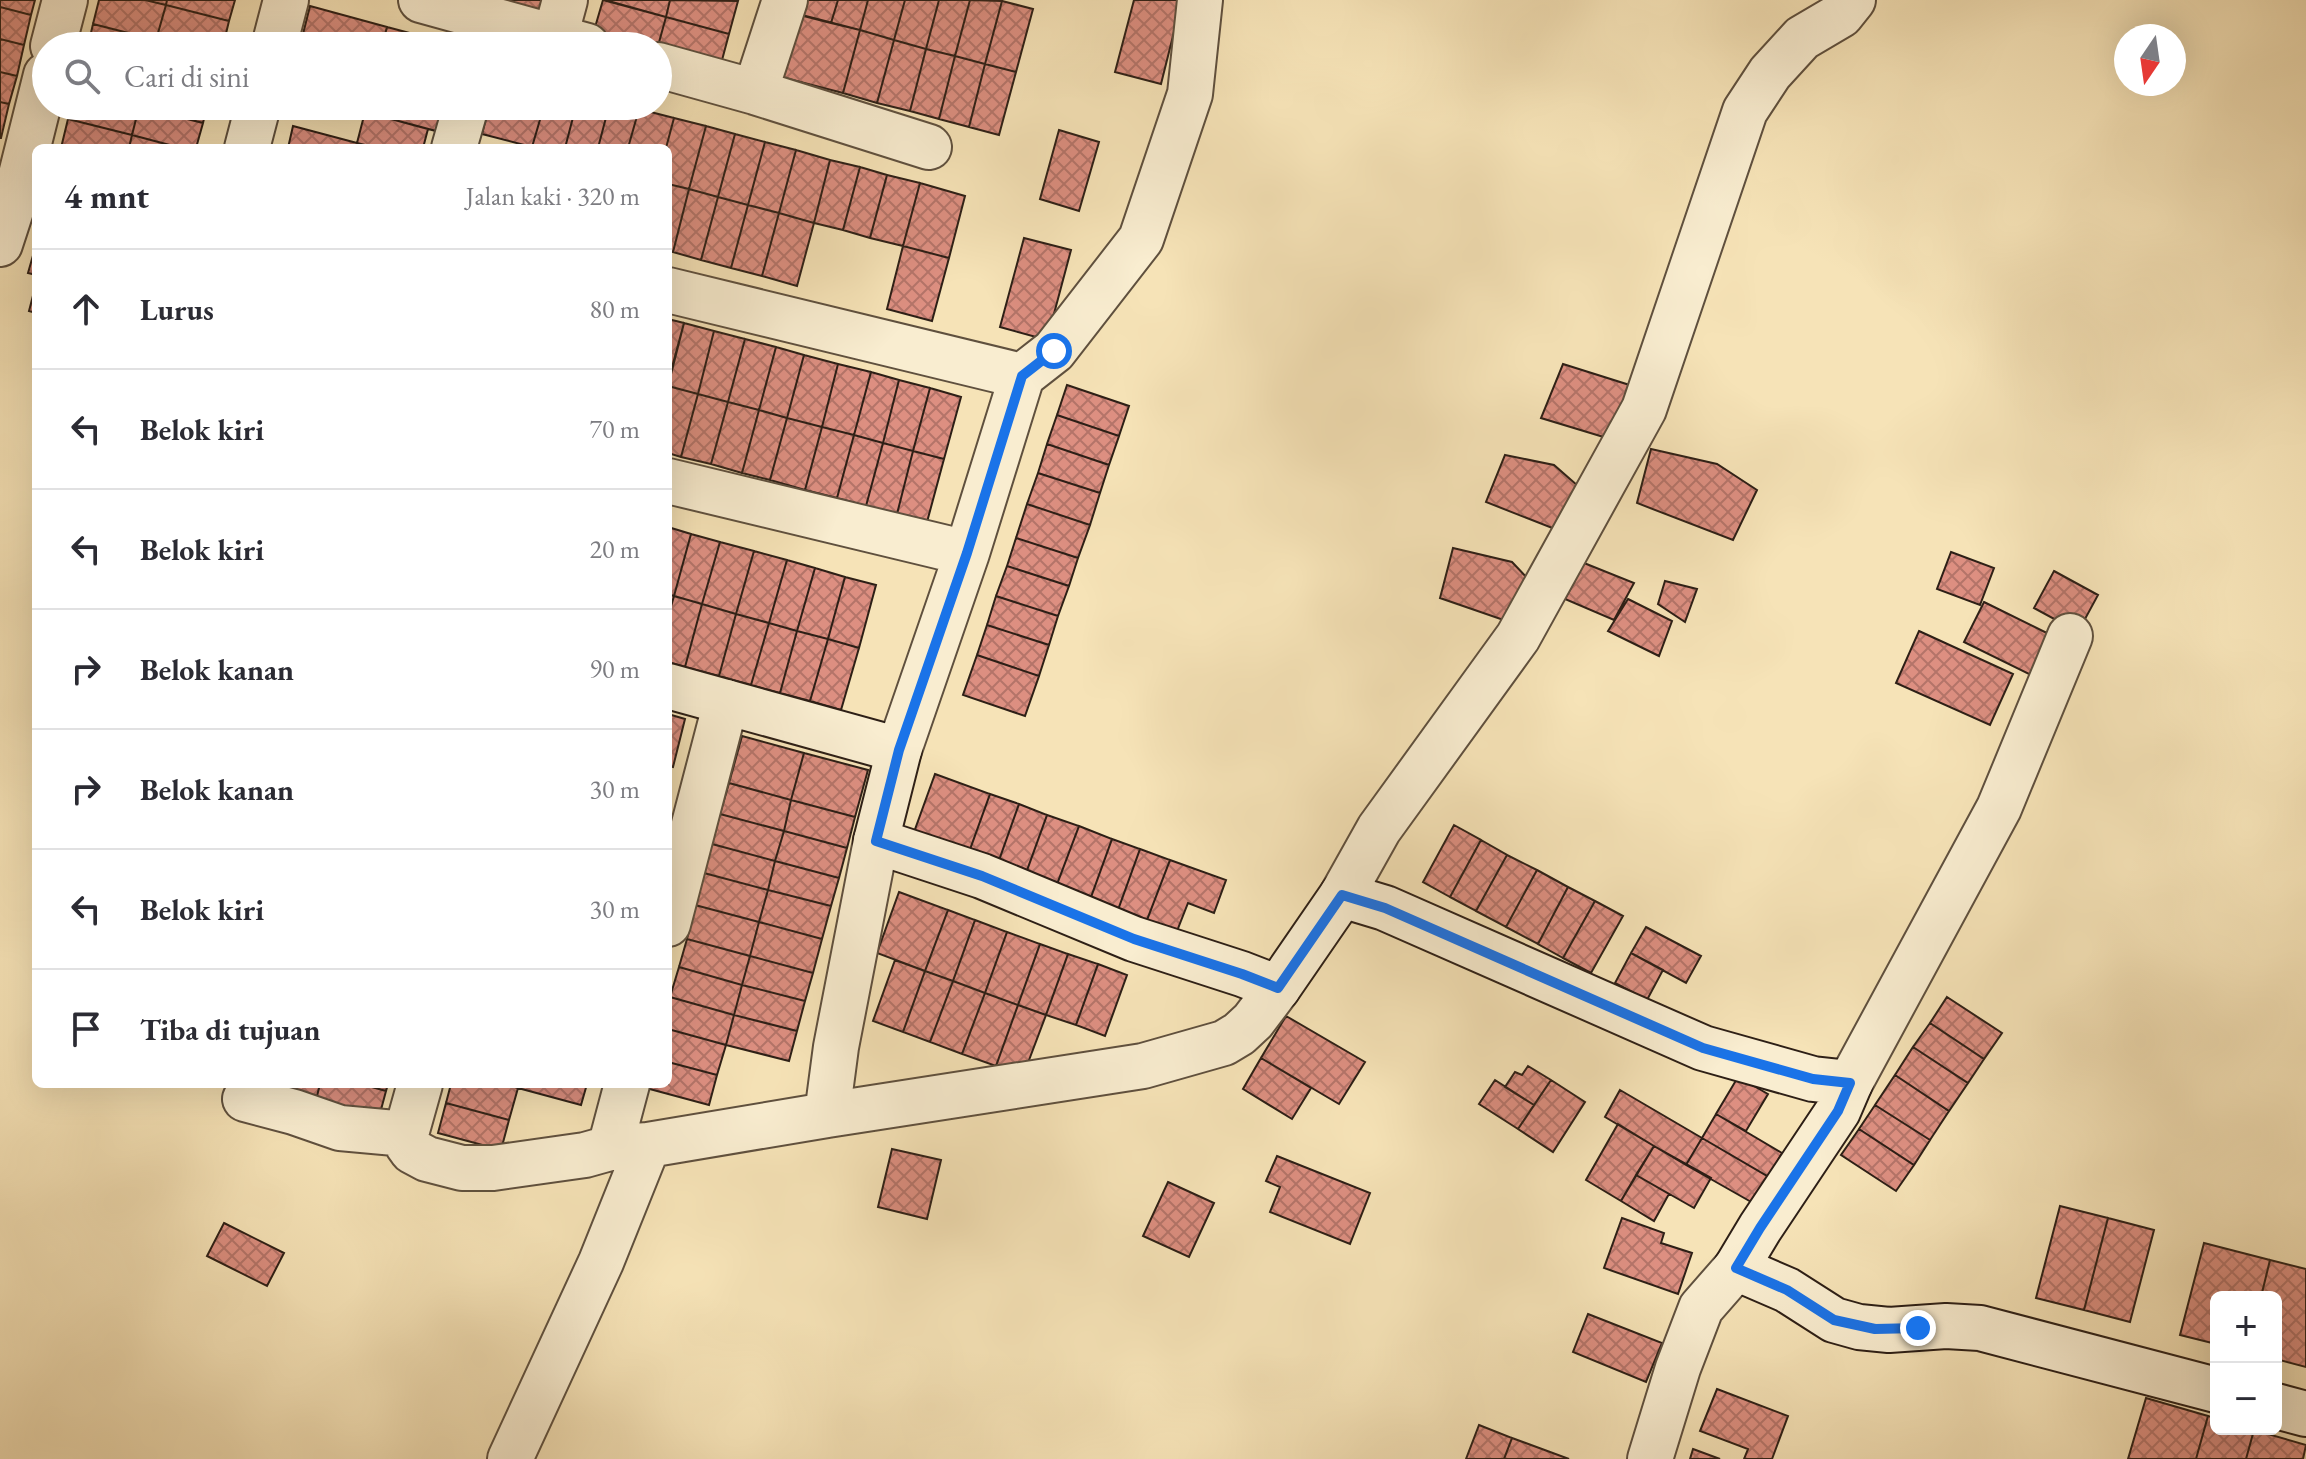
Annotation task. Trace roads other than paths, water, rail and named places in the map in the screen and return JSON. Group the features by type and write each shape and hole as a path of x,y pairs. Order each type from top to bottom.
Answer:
{"street":[{"path":"57,32 65,0"},
{"path":"278,32 286,0"},
{"path":"421,0 485,32"},
{"path":"755,92 785,0"},
{"path":"827,1115 836,1047 876,841 899,750 967,553 1022,376 1054,351 1141,239 1190,94 1200,0"},
{"path":"419,1088 406,1134 407,1144 412,1151 427,1159 475,1169 585,1155 1143,1066 1224,1043 1239,1034 1278,988 1342,895 1379,829 1518,637 1644,409 1745,111 1770,73 1802,38 1841,15 1853,0"},
{"path":"503,32 569,28"},
{"path":"672,69 929,147"},
{"path":"0,244 35,120"},
{"path":"248,144 254,120"},
{"path":"455,144 462,120"},
{"path":"672,291 1022,376"},
{"path":"672,482 967,553"},
{"path":"1650,1459 1678,1368 1701,1308 1736,1268 1838,1111 1850,1083 1999,808 2070,636"},
{"path":"672,687 899,750"},
{"path":"672,909 726,702"},
{"path":"876,841 982,876 1134,939 1278,988"},
{"path":"1342,895 1385,908 1703,1048 1813,1079 1850,1083"},
{"path":"510,1459 601,1262 629,1146 627,1088"},
{"path":"245,1099 340,1128 406,1134"},
{"path":"1736,1268 1787,1290 1834,1320 1859,1327 1889,1330 1946,1326 1980,1328 2210,1388"},
{"path":"2282,1408 2306,1414"}]}
